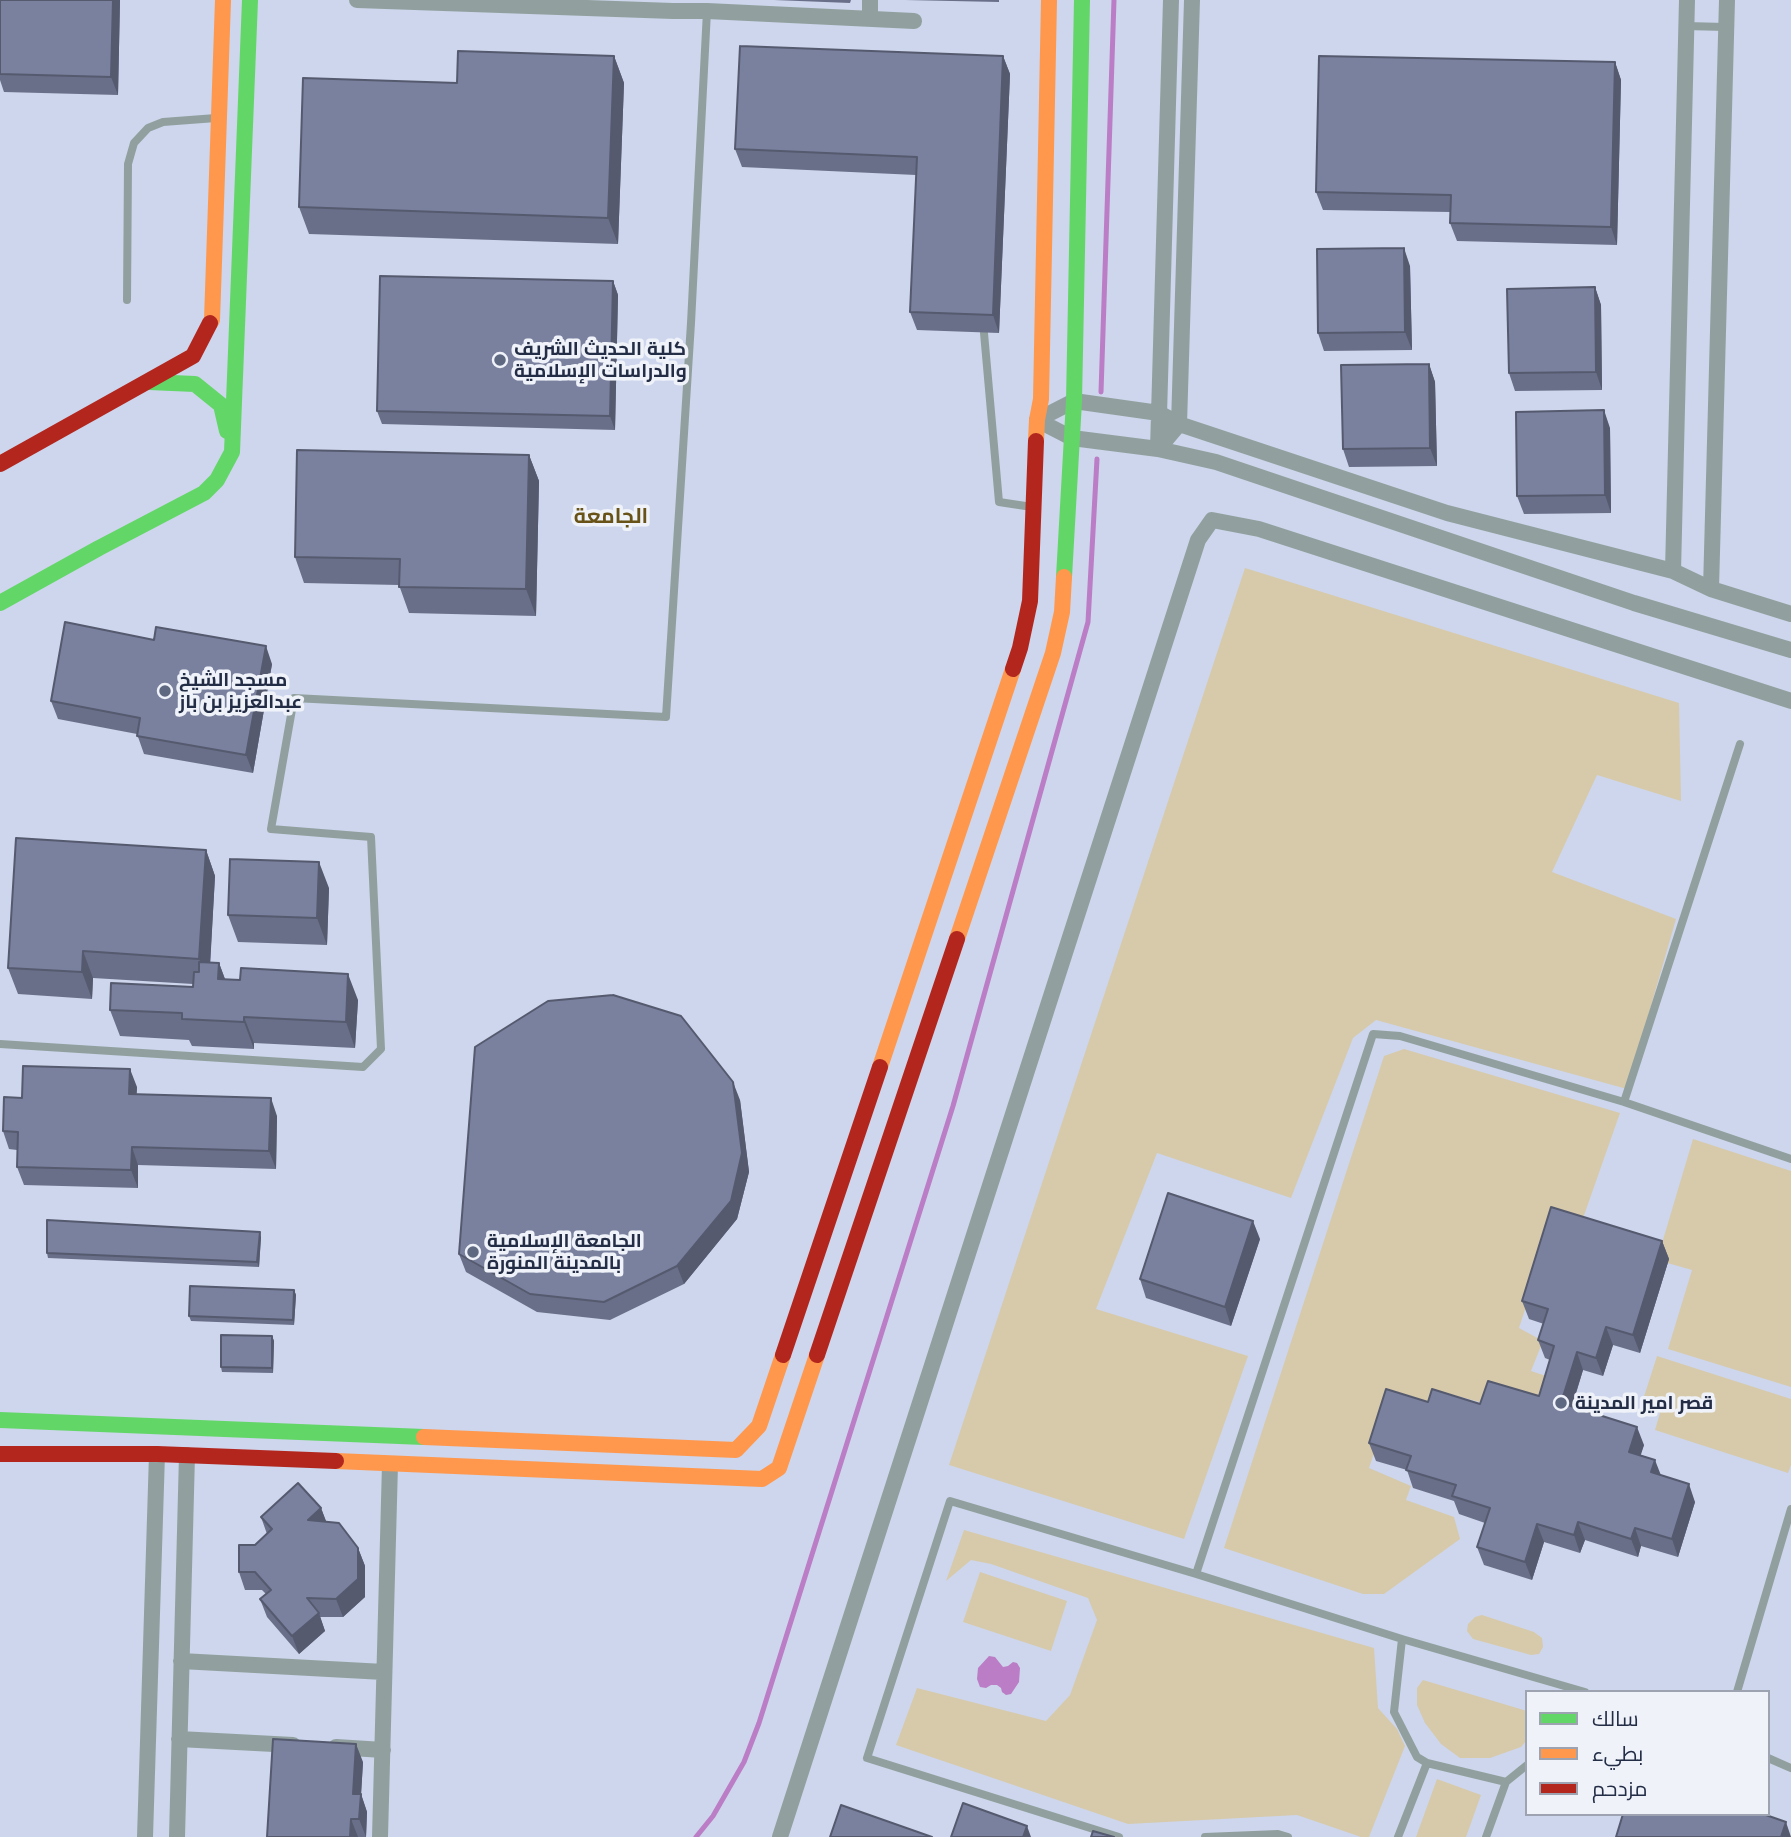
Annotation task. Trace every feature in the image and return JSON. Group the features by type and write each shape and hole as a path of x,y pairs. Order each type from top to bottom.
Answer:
{"main road":[{"path":"0,464 192,356 212,320 223,0"},
{"path":"0,603 204,493 217,480 232,452 250,0"},
{"path":"0,1420 736,1450 759,1426 1020,648 1030,601 1037,420 1041,399 1049,0"},
{"path":"0,1454 157,1454 762,1479 779,1468 1053,653 1062,612 1074,401 1082,0"},
{"path":"149,382 194,384 221,405 232,452"}],"street":[{"path":"357,0 673,6 707,11 914,21"},
{"path":"870,0 870,19"},
{"path":"1158,449 1171,0"},
{"path":"1158,449 1180,424 1192,0"},
{"path":"1672,571 1687,0"},
{"path":"1711,589 1727,0"},
{"path":"1037,420 1074,401 1159,413 1180,424 1447,513 1672,571 1711,589 1791,614"},
{"path":"1037,420 1072,438 1158,449 1216,462 1634,604 1791,650"},
{"path":"780,1837 1198,540 1212,520 1259,529 1791,701"},
{"path":"145,1837 157,1454"},
{"path":"177,1837 187,1455"},
{"path":"380,1837 390,1464"},
{"path":"181,1661 384,1672"},
{"path":"179,1739 383,1750"}],"lane":[{"path":"0,1044 363,1067 381,1049 371,836 271,829 294,698 666,717 691,323 707,11"},
{"path":"1686,26 1726,27"},
{"path":"127,300 128,164 134,143 148,128 163,122 219,117"},
{"path":"984,333 999,502 1034,507"},
{"path":"1624,1102 1740,744"},
{"path":"1196,1574 1373,1034 1400,1036 1624,1102 1791,1159"},
{"path":"1119,1837 867,1759 950,1502 1196,1574 1564,1689"},
{"path":"1738,1690 1791,1508"},
{"path":"1402,1639 1394,1712 1418,1757 1427,1763 1506,1782"},
{"path":"1770,1759 1791,1769"},
{"path":"1398,1837 1427,1763"},
{"path":"1486,1837 1506,1782 1525,1767"},
{"path":"1205,1837 1278,1834 1288,1837"}],"shaded area":[{"path":"1245,568 1679,703 1681,801 1597,775 1552,872 1676,919 1627,1089 1376,1020 1353,1038 1291,1198 1157,1153 1096,1309 1248,1356 1184,1539 949,1465"},
{"path":"1404,1049 1620,1113 1581,1224 1555,1217 1519,1328 1543,1341 1531,1371 1546,1376 1539,1402 1487,1404 1446,1393 1428,1408 1393,1397 1369,1468 1411,1486 1406,1500 1454,1517 1460,1539 1384,1594 1363,1594 1224,1548 1384,1056"},
{"path":"1693,1139 1791,1171 1791,1387 1668,1349 1692,1270 1657,1260"},
{"path":"1657,1356 1791,1399 1791,1465 1788,1473 1655,1430 1660,1413 1641,1406"},
{"path":"964,1530 1374,1648 1378,1708 1397,1729 1405,1746 1369,1837 1361,1837 1297,1815 1128,1824 896,1745 917,1688 1046,1721 1070,1695 1097,1620 1088,1598 991,1564 971,1560 946,1581"},
{"path":"980,1572 1067,1601 1051,1651 963,1622"},
{"path":"1482,1615 1534,1632 1542,1638 1543,1647 1539,1654 1531,1655 1473,1639 1467,1631 1468,1624 1475,1617"},
{"path":"989,1656 995,1657 1003,1667 1013,1662 1020,1668 1019,1682 1011,1694 1006,1695 997,1685 980,1687 977,1679 978,1668"},
{"path":"1423,1680 1525,1710 1525,1742 1521,1747 1490,1758 1460,1758 1441,1744 1425,1723 1417,1705 1417,1688"},
{"path":"1437,1779 1481,1795 1466,1837 1416,1837"}],"building":[{"path":"0,0 113,0 111,77 0,74"},
{"path":"740,46 1003,56 993,315 910,312 917,157 735,149"},
{"path":"458,51 614,56 608,218 299,207 303,78 457,83"},
{"path":"1319,56 1615,62 1611,227 1450,223 1451,195 1316,192"},
{"path":"1404,248 1405,332 1318,333 1317,249"},
{"name":"كلية الحديث الشريف والدراسات الإسلامية","path":"380,276 613,281 610,416 377,411"},
{"path":"1595,287 1596,372 1509,373 1507,289"},
{"path":"1429,364 1430,448 1343,449 1341,365"},
{"path":"1604,410 1605,495 1517,496 1516,412"},
{"path":"297,450 529,455 526,589 399,587 400,559 295,557"},
{"name":"مسجد الشيخ عبدالعزيز بن باز","path":"65,622 154,640 156,627 266,646 246,755 137,736 140,718 51,701"},
{"path":"16,838 206,850 199,959 83,951 82,972 8,968"},
{"path":"230,859 319,862 317,918 228,915"},
{"path":"199,962 219,963 218,979 240,980 241,968 348,974 346,1022 244,1017 244,1022 182,1019 182,1013 110,1010 111,983 193,987 194,972 199,972"},
{"path":"613,995 681,1016 733,1082 742,1153 731,1201 677,1266 604,1302 530,1294 459,1254 475,1047 548,1001"},
{"path":"23,1066 130,1069 129,1094 271,1098 269,1151 132,1147 131,1170 17,1167 18,1132 3,1131 4,1097 22,1098"},
{"path":"1168,1193 1253,1221 1225,1307 1140,1279"},
{"name":"قصر امير المدينة","path":"1551,1207 1662,1241 1633,1335 1606,1327 1596,1358 1577,1352 1561,1403 1637,1427 1629,1452 1655,1460 1651,1472 1689,1484 1672,1539 1635,1528 1631,1539 1578,1522 1574,1535 1537,1524 1525,1562 1477,1547 1490,1508 1452,1496 1456,1485 1406,1470 1411,1456 1369,1443 1386,1389 1428,1402 1432,1389 1480,1404 1488,1381 1539,1396 1554,1346 1538,1340 1548,1309 1522,1301"},
{"path":"47,1220 260,1232 257,1262 47,1253"},
{"path":"190,1286 294,1290 293,1320 189,1316"},
{"path":"221,1335 272,1336 272,1368 221,1367"},
{"path":"298,1483 321,1508 308,1520 339,1523 358,1548 358,1579 336,1599 307,1598 319,1613 292,1636 260,1599 271,1590 255,1572 239,1572 239,1545 255,1545 272,1529 261,1517"},
{"path":"273,1739 356,1744 353,1794 361,1794 359,1819 351,1819 350,1837 267,1837"},
{"path":"963,1803 1027,1826 1023,1837 951,1837"},
{"path":"841,1805 932,1837 830,1837"},
{"path":"1622,1816 1769,1816 1786,1822 1781,1837 1616,1837"},
{"path":"1093,1831 1114,1837 1091,1837"}],"waterway":[{"path":"1101,392 1114,0"},
{"path":"696,1837 713,1816 744,1762 759,1723 953,1106 1088,622 1097,459"}],"traffic: fast":[{"path":"0,603 204,493 217,480 232,452 250,0"},
{"path":"1064,577 1074,401 1082,0"},
{"path":"149,382 195,384 221,405 227,431"},
{"path":"0,1420 424,1437"}],"traffic: slow":[{"path":"210,323 223,0"},
{"path":"1036,441 1041,399 1049,0"},
{"path":"957,939 1053,653 1062,612 1064,577"},
{"path":"880,1067 1013,669"},
{"path":"424,1437 736,1450 759,1426 783,1355"},
{"path":"336,1461 762,1479 779,1468 817,1355"}],"traffic: jam":[{"path":"0,464 193,356 210,323"},
{"path":"1013,669 1030,601 1036,441"},
{"path":"817,1355 957,939"},
{"path":"783,1355 880,1067"},
{"path":"0,1454 157,1454 336,1461"}],"place":[{"name":"كلية الحديث الشريف والدراسات الإسلامية","path":"500,360"},
{"name":"مسجد الشيخ عبدالعزيز بن باز","path":"165,691"},
{"name":"الجامعة الإسلامية بالمدينة المنورة","path":"473,1252"},
{"name":"قصر امير المدينة","path":"1561,1403"}],"district":[{"name":"الجامعة","path":"611,517"}]}
